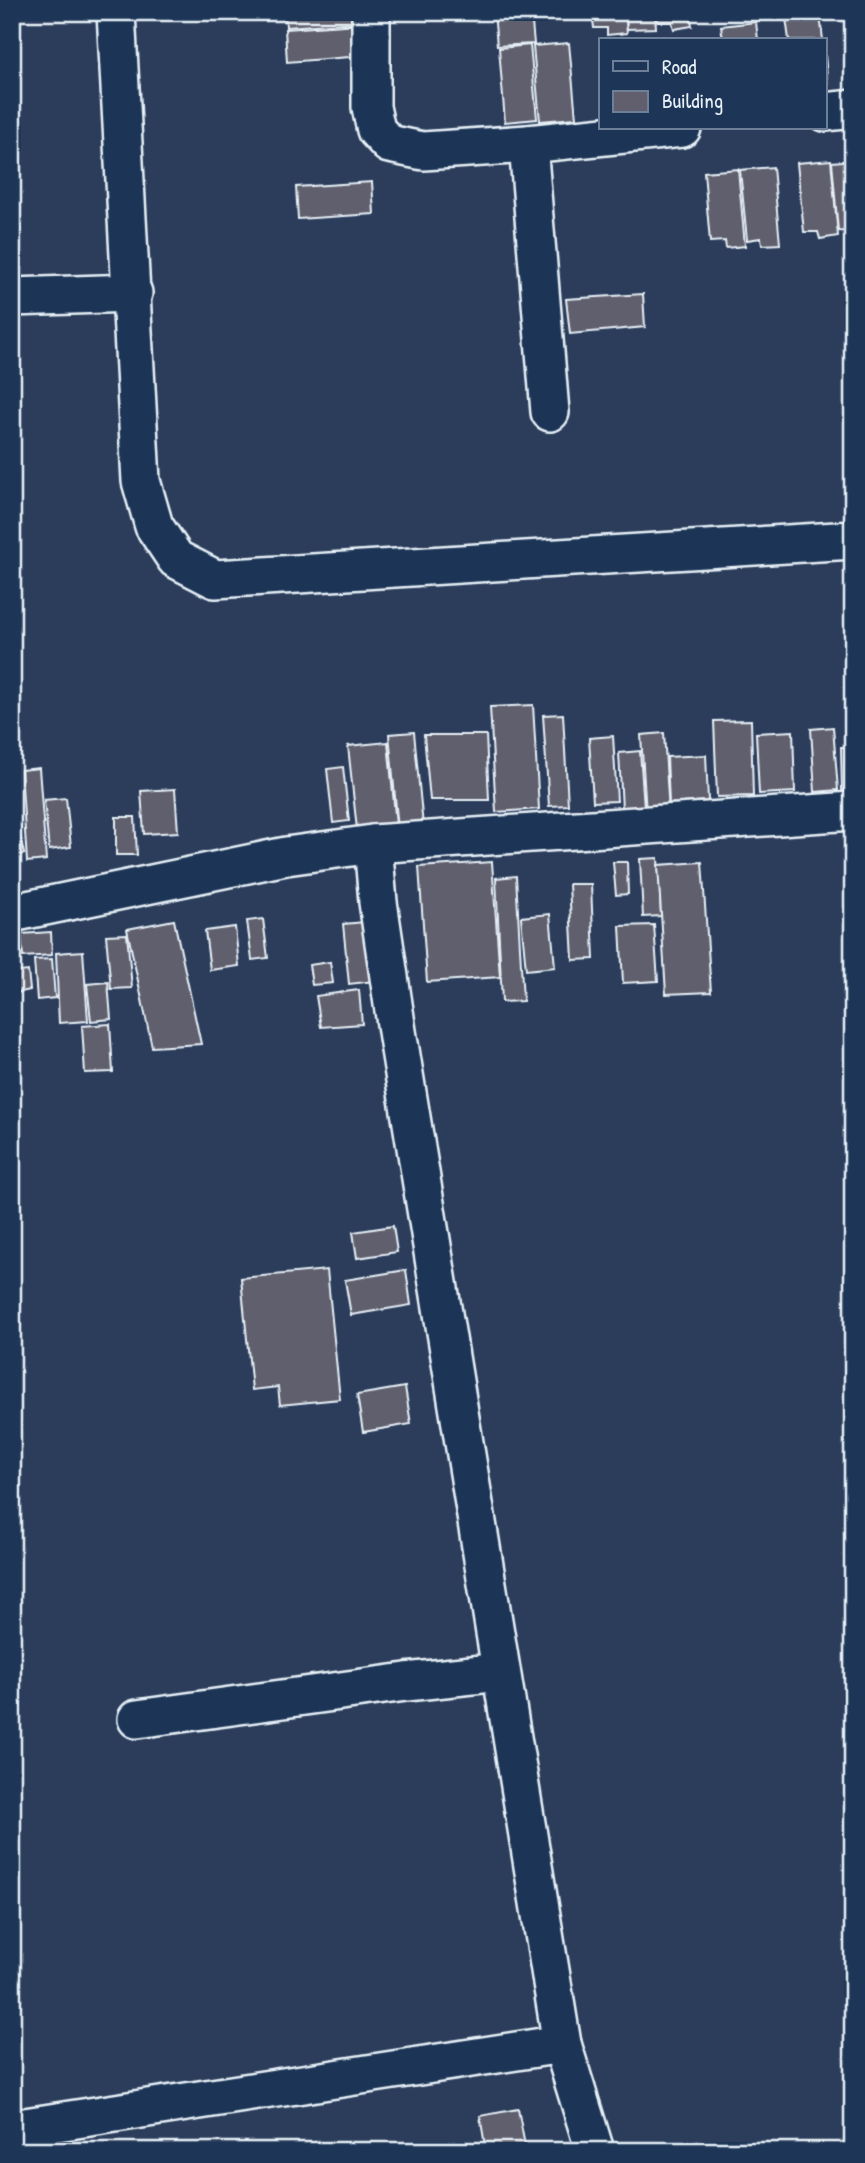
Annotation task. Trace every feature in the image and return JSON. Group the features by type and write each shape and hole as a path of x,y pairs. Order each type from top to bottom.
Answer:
{"street":[{"path":"116,12 141,481 154,526 176,559 215,579 853,540"},
{"path":"371,12 371,107 376,130 389,144 423,151 527,144 663,130"},
{"path":"826,112 853,109"},
{"path":"527,144 550,412"},
{"path":"12,297 133,293"},
{"path":"12,913 286,856 373,844 853,811"},
{"path":"373,844 397,1031 562,2044 595,2151"},
{"path":"137,1719 405,1682 501,1672"},
{"path":"12,2129 562,2044"}],"building":[{"path":"285,12 357,12 358,22 286,27"},
{"path":"494,12 531,12 534,44 497,46"},
{"path":"592,12 625,12 627,33 607,35 607,28 594,28"},
{"path":"626,12 655,12 656,28 627,29"},
{"path":"657,12 690,12 692,26 674,29 672,22 658,22"},
{"path":"820,15 823,38 789,38 786,18"},
{"path":"756,22 758,38 723,38 721,26"},
{"path":"359,24 362,56 287,62 285,29"},
{"path":"569,43 576,118 540,121 533,46"},
{"path":"530,45 537,119 505,122 499,48"},
{"path":"831,160 838,236 820,239 818,232 804,232 797,163"},
{"path":"853,160 853,232 838,231 832,162"},
{"path":"773,167 780,244 762,245 761,238 747,240 740,170"},
{"path":"738,169 745,246 726,248 725,241 710,242 704,172"},
{"path":"372,182 374,214 298,219 296,187"},
{"path":"643,294 645,327 570,334 566,299"},
{"path":"533,705 539,809 496,812 490,707"},
{"path":"563,714 568,805 549,806 543,715"},
{"path":"751,720 753,796 717,797 714,721"},
{"path":"833,727 838,790 815,792 811,729"},
{"path":"793,731 795,792 759,794 756,733"},
{"path":"414,732 423,826 398,829 389,734"},
{"path":"664,733 669,813 646,814 641,735"},
{"path":"424,735 486,735 489,800 430,800"},
{"path":"613,736 617,801 593,802 589,738"},
{"path":"388,742 397,835 358,839 348,746"},
{"path":"841,747 853,747 853,791 842,792"},
{"path":"640,751 644,807 622,809 619,753"},
{"path":"706,755 708,801 669,804 667,757"},
{"path":"343,767 349,821 333,823 327,769"},
{"path":"39,768 46,860 27,862 21,770"},
{"path":"175,789 178,832 144,834 141,791"},
{"path":"66,798 71,847 49,850 44,800"},
{"path":"116,817 135,817 137,855 116,855"},
{"path":"12,826 18,826 24,854 12,855"},
{"path":"658,858 661,916 643,917 640,859"},
{"path":"492,862 500,977 427,982 419,867"},
{"path":"613,862 627,862 628,894 616,895"},
{"path":"702,862 711,992 666,994 658,865"},
{"path":"516,876 523,1001 502,1002 496,878"},
{"path":"569,884 591,884 594,959 573,960"},
{"path":"550,914 555,967 526,970 521,917"},
{"path":"263,919 268,958 252,960 247,921"},
{"path":"174,920 201,1044 152,1047 127,929"},
{"path":"377,921 383,980 349,984 343,924"},
{"path":"654,925 658,981 623,983 620,926"},
{"path":"235,927 239,966 210,970 205,931"},
{"path":"51,932 52,955 23,957 21,934"},
{"path":"127,934 132,988 111,989 106,935"},
{"path":"83,951 88,1021 59,1023 56,953"},
{"path":"52,959 55,998 37,1000 34,960"},
{"path":"330,962 333,983 312,985 309,965"},
{"path":"28,971 30,990 12,994 12,973"},
{"path":"108,982 111,1019 91,1021 87,984"},
{"path":"359,990 362,1024 321,1027 316,996"},
{"path":"110,1024 113,1072 85,1073 82,1026"},
{"path":"393,1226 397,1252 357,1258 353,1232"},
{"path":"327,1270 340,1399 280,1405 278,1387 252,1390 241,1278"},
{"path":"406,1270 411,1305 351,1315 345,1280"},
{"path":"405,1387 411,1424 363,1432 357,1395"},
{"path":"518,2109 526,2151 486,2151 480,2116"}]}
